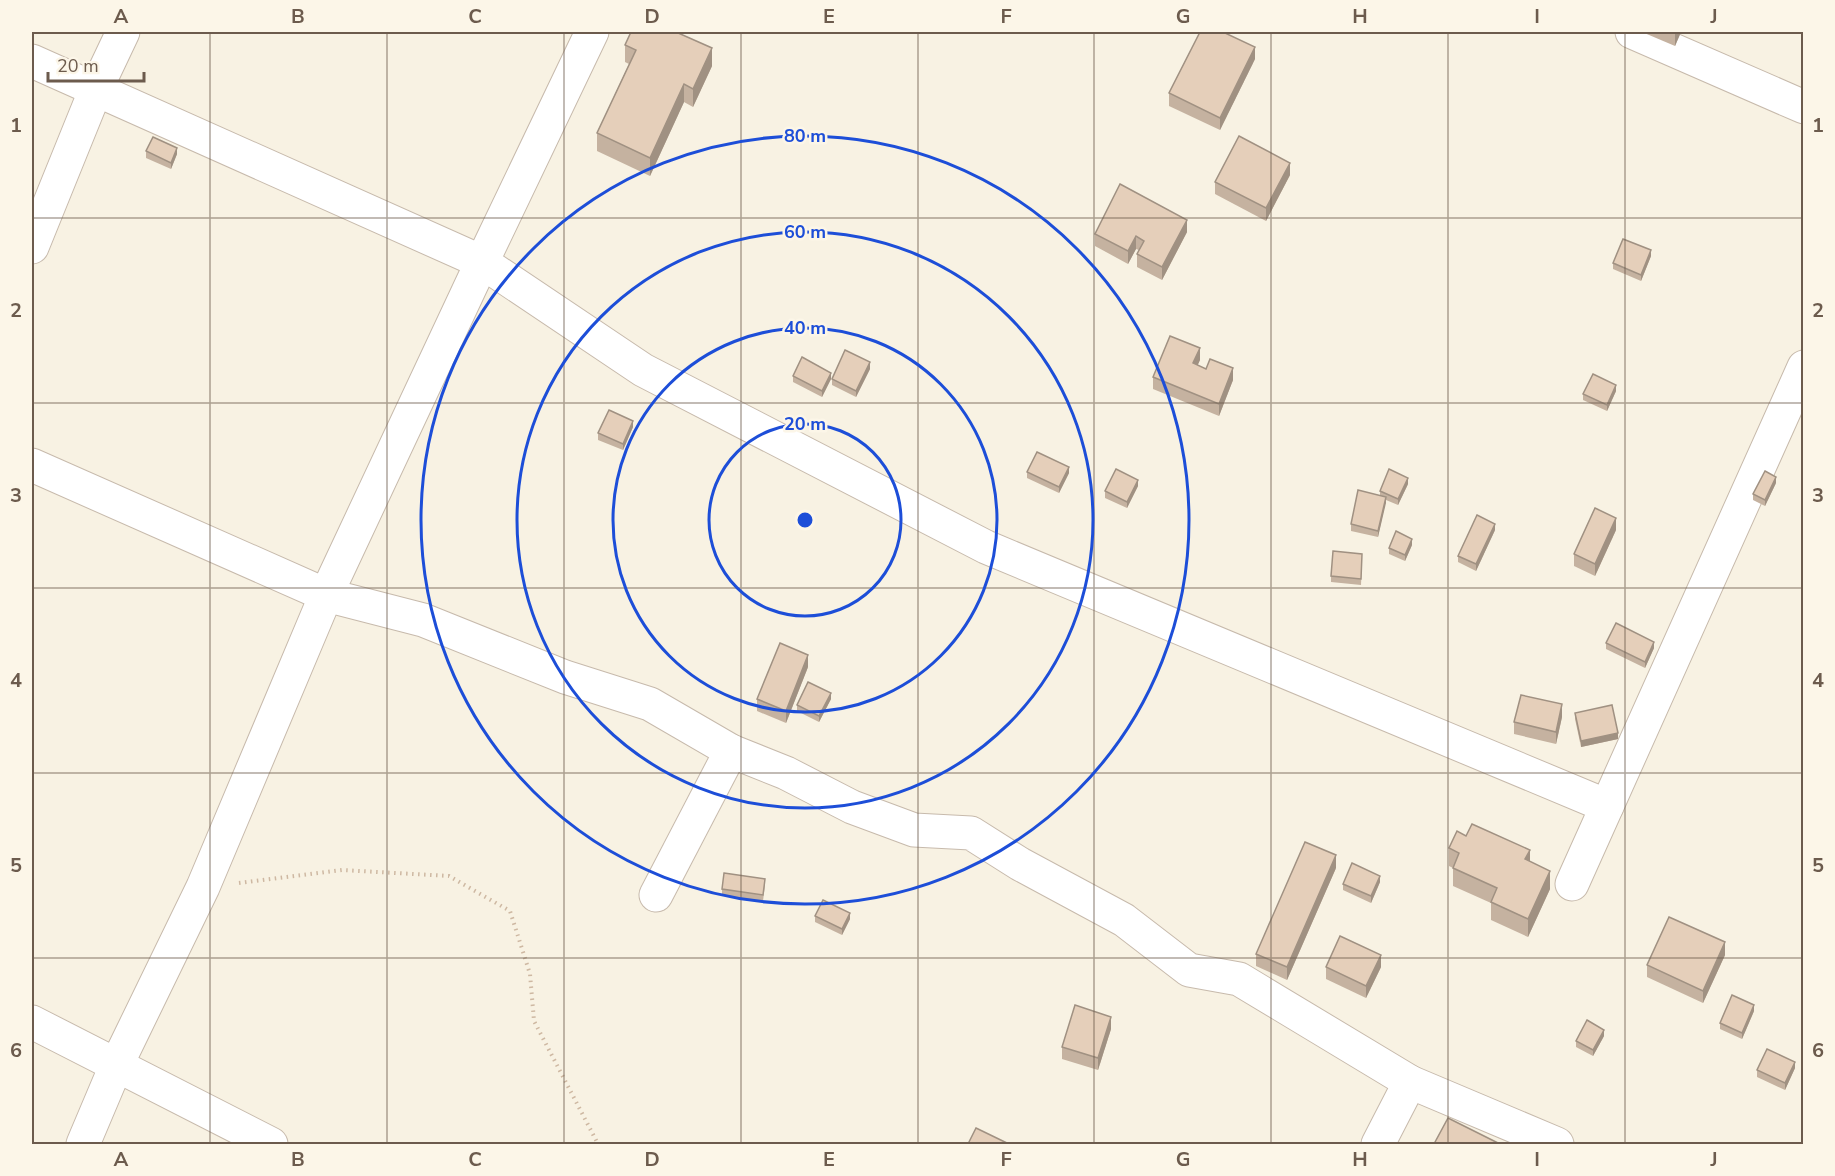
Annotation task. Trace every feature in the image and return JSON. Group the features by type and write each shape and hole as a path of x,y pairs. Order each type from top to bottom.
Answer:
{"street":[{"path":"32,247 96,89 123,32"},
{"path":"83,1144 116,1066 203,887 326,595 592,32"},
{"path":"1632,32 1803,107"},
{"path":"32,61 482,262 643,370 986,547 1607,806"},
{"path":"1572,884 1803,367"},
{"path":"32,465 326,595 423,620 565,677 650,704 731,751 786,773 852,807 914,830 971,833 1020,864 1124,920 1189,970 1239,979 1410,1082 1557,1144"},
{"path":"656,895 731,751"},
{"path":"32,1022 271,1144"},
{"path":"1378,1144 1410,1082"}],"path":[{"path":"203,887 342,870 449,876 510,911 530,974 534,1021 598,1144"}],"building":[{"path":"631,32 676,32 712,48 693,89 684,84 650,158 597,133 636,50 625,45"},
{"path":"1200,32 1223,32 1255,47 1220,118 1169,93"},
{"path":"1239,136 1290,163 1266,208 1215,182"},
{"path":"153,137 177,148 171,163 146,151"},
{"path":"1120,184 1187,220 1162,267 1137,254 1144,241 1136,236 1128,251 1095,234"},
{"path":"1623,239 1651,250 1641,275 1613,263"},
{"path":"1170,336 1200,348 1193,363 1206,369 1210,359 1233,368 1219,404 1153,377"},
{"path":"845,350 870,362 856,391 832,379"},
{"path":"802,357 831,373 822,391 793,376"},
{"path":"1593,374 1616,385 1607,405 1583,394"},
{"path":"609,410 633,421 623,444 598,433"},
{"path":"1037,452 1069,467 1059,487 1027,472"},
{"path":"1116,469 1138,480 1127,502 1105,491"},
{"path":"1389,469 1408,478 1398,499 1380,491"},
{"path":"1765,471 1776,477 1765,500 1753,494"},
{"path":"1358,490 1386,497 1378,531 1351,524"},
{"path":"1595,508 1616,518 1595,564 1574,554"},
{"path":"1477,515 1495,524 1476,564 1458,556"},
{"path":"1396,531 1412,539 1405,555 1389,548"},
{"path":"1333,551 1362,554 1361,579 1331,576"},
{"path":"1616,623 1654,642 1645,662 1606,643"},
{"path":"780,643 808,655 786,711 757,699"},
{"path":"808,682 831,693 819,716 797,705"},
{"path":"1521,695 1562,704 1556,732 1514,722"},
{"path":"1612,705 1618,733 1581,741 1575,713"},
{"path":"1472,824 1530,850 1525,859 1550,871 1528,919 1491,902 1497,888 1453,868 1459,853 1449,848 1457,831 1466,836"},
{"path":"1305,842 1336,855 1287,967 1256,954"},
{"path":"1352,863 1380,876 1371,896 1343,884"},
{"path":"724,873 765,879 763,895 722,889"},
{"path":"823,900 850,913 842,929 815,916"},
{"path":"1669,917 1725,942 1703,991 1647,965"},
{"path":"1340,936 1381,955 1366,986 1326,967"},
{"path":"1732,995 1754,1005 1742,1033 1720,1023"},
{"path":"1075,1005 1111,1017 1098,1058 1062,1047"},
{"path":"1587,1020 1604,1030 1593,1050 1576,1041"},
{"path":"1767,1049 1795,1062 1785,1083 1757,1070"},
{"path":"1448,1118 1500,1144 1434,1144"},
{"path":"976,1128 1009,1144 968,1144"}]}
